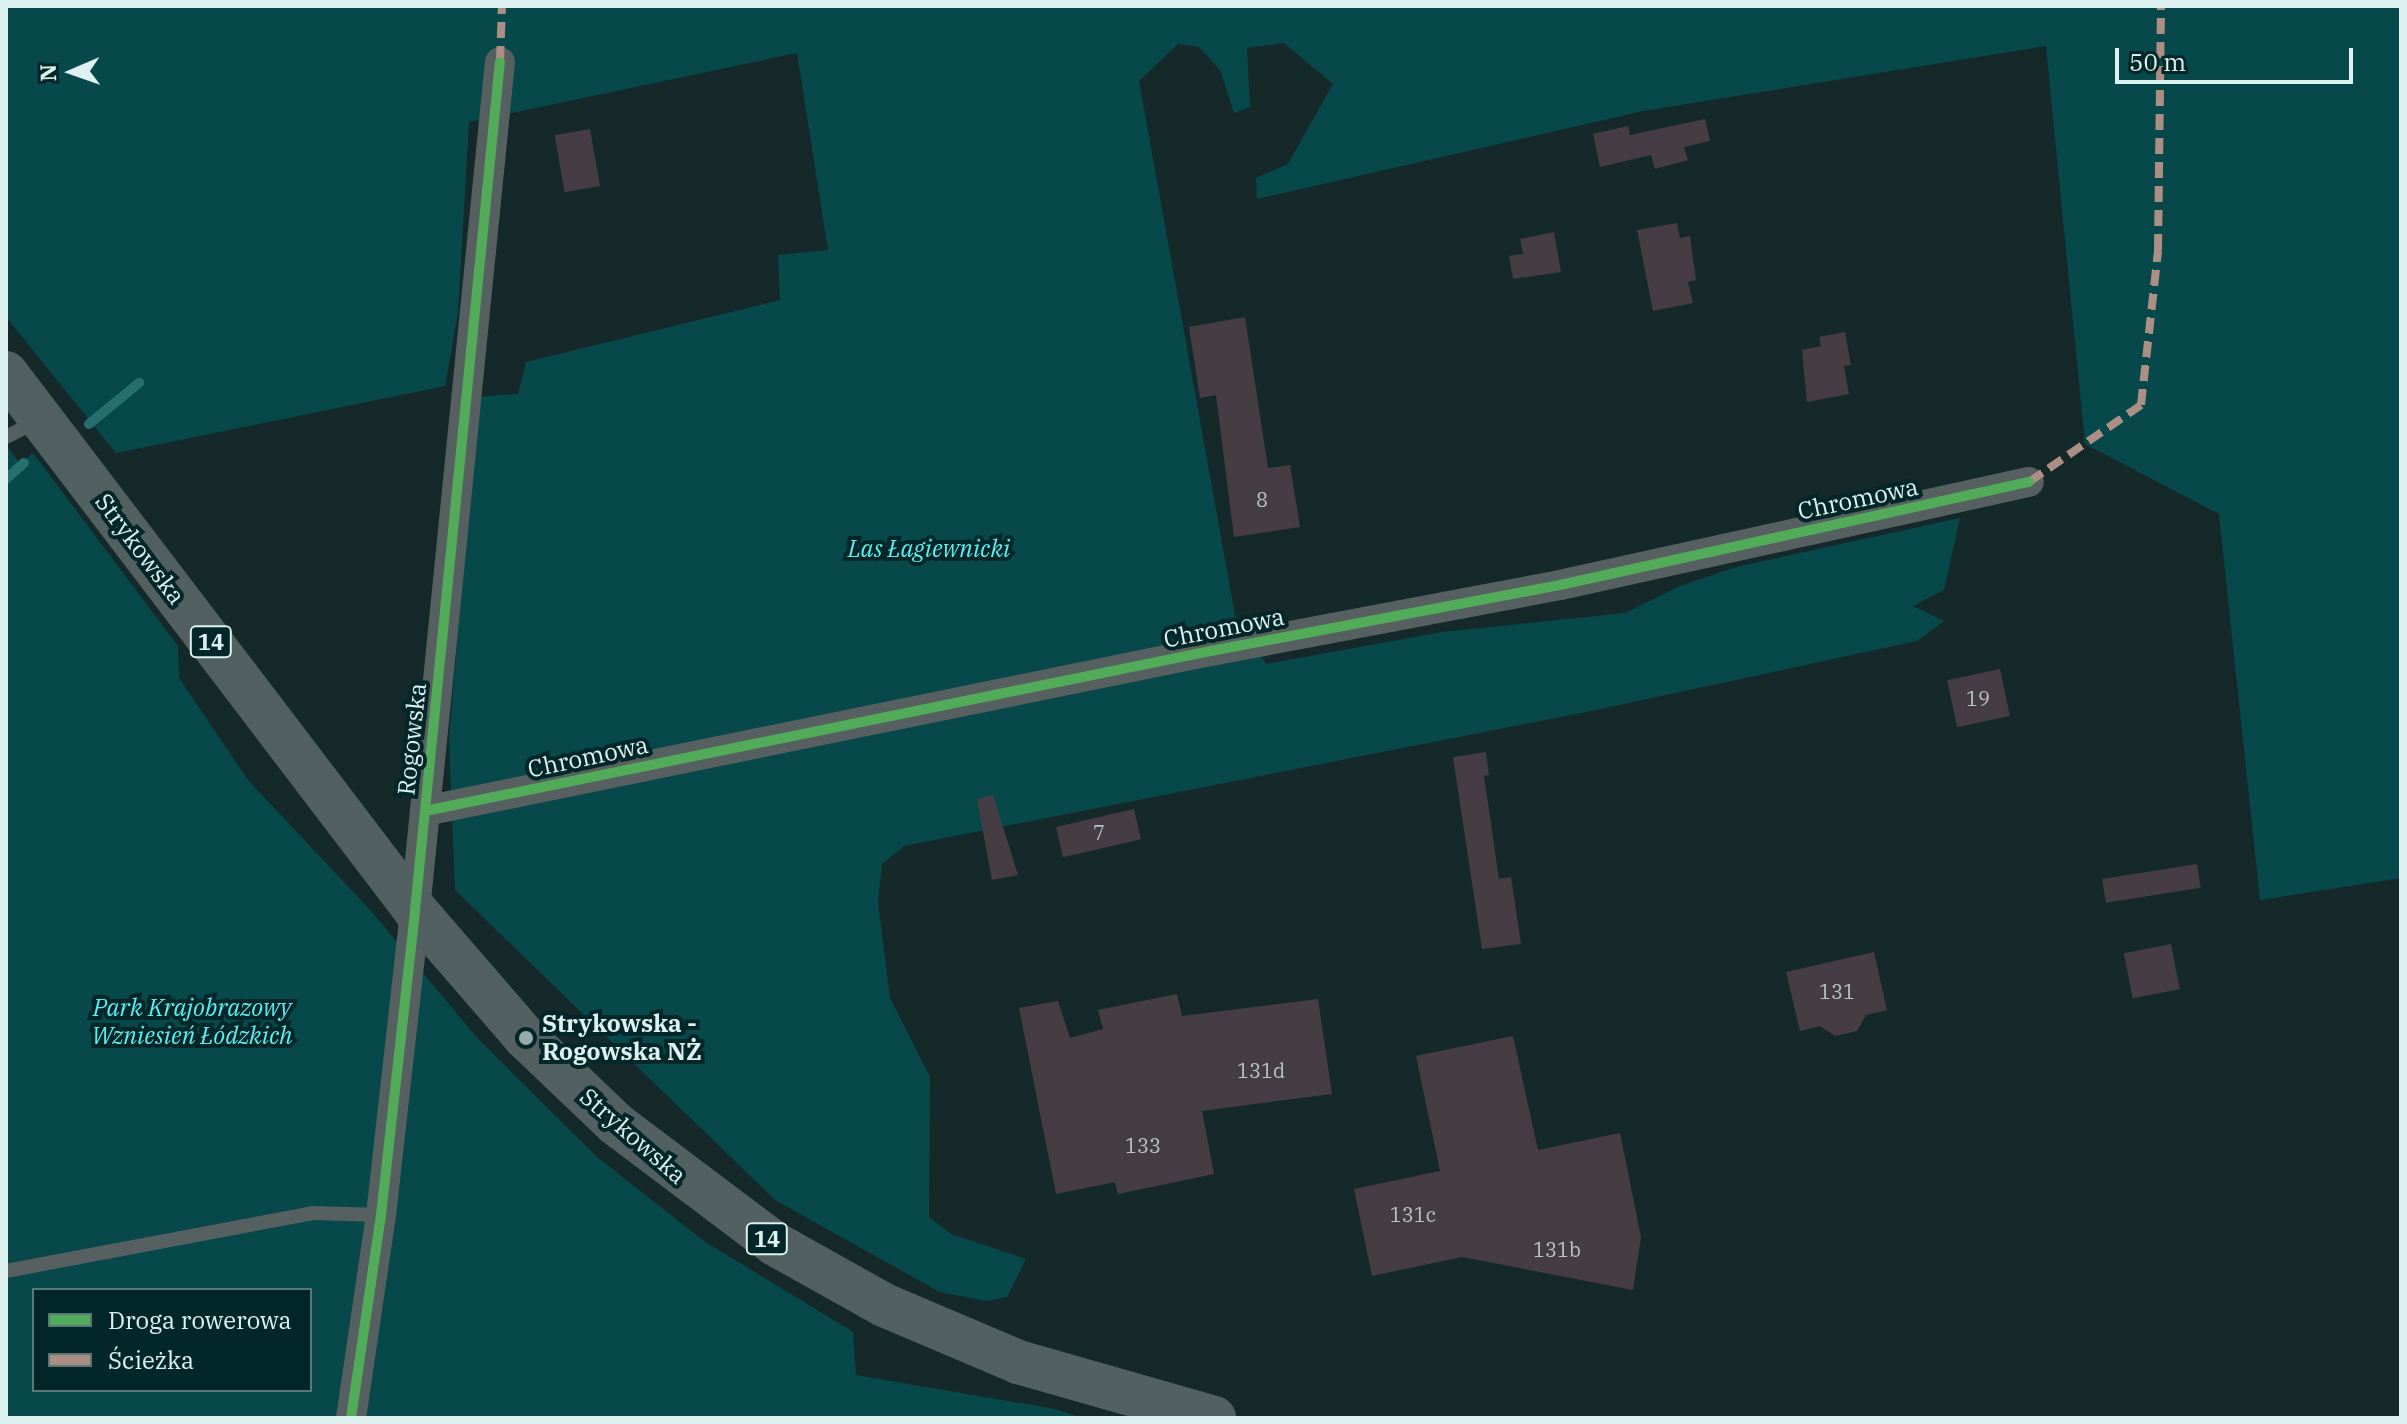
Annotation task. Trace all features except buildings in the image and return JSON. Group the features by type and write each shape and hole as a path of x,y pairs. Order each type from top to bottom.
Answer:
{"main road":[{"name":"Strykowska","path":"6,373 24,428 415,910 526,1038 616,1124 775,1244 828,1276 949,1336 1109,1392 1214,1418"}],"street":[{"name":"Rogowska","path":"351,1418 381,1215 415,910 500,62"},
{"name":"Chromowa","path":"425,811 1195,654 1560,585 2029,482"}],"lane":[{"path":"6,1271 312,1213 381,1215"}],"green space":[{"name":"Las Łagiewnicki","path":"6,6 2401,6 2401,878 2260,900 2219,514 2085,444 2046,46 1643,111 1257,199 1256,178 1288,164 1333,84 1284,43 1247,48 1250,107 1234,113 1220,70 1199,47 1178,44 1139,81 1235,615 1266,664 1442,632 1625,613 1680,586 1736,567 1960,518 1944,590 1913,606 1944,621 1917,641 1586,712 904,846 882,864 878,902 890,998 930,1077 929,1217 951,1234 1026,1259 1007,1297 986,1301 940,1292 775,1200 455,890 449,738 478,397 518,394 526,362 780,300 778,255 828,250 797,53 469,122 458,313 445,386 116,453 6,317"},
{"name":"Park Krajobrazowy Wzniesień Łódzkich","path":"6,445 20,464 33,453 178,646 179,678 248,780 372,912 479,1040 597,1157 704,1241 853,1332 856,1375 1055,1409 1082,1418 6,1418"}],"waterway":[{"path":"89,424 139,383"},
{"path":"6,479 24,463"}],"marked path":[{"path":"500,62 502,6"},
{"path":"2029,482 2141,405 2158,250 2161,6"}],"cycle path":[{"path":"351,1418 381,1215 415,910 500,62"},
{"path":"425,811 1195,654 1560,585 2029,482"}],"place":[{"name":"Strykowska - Rogowska NŻ","path":"526,1038"}]}
